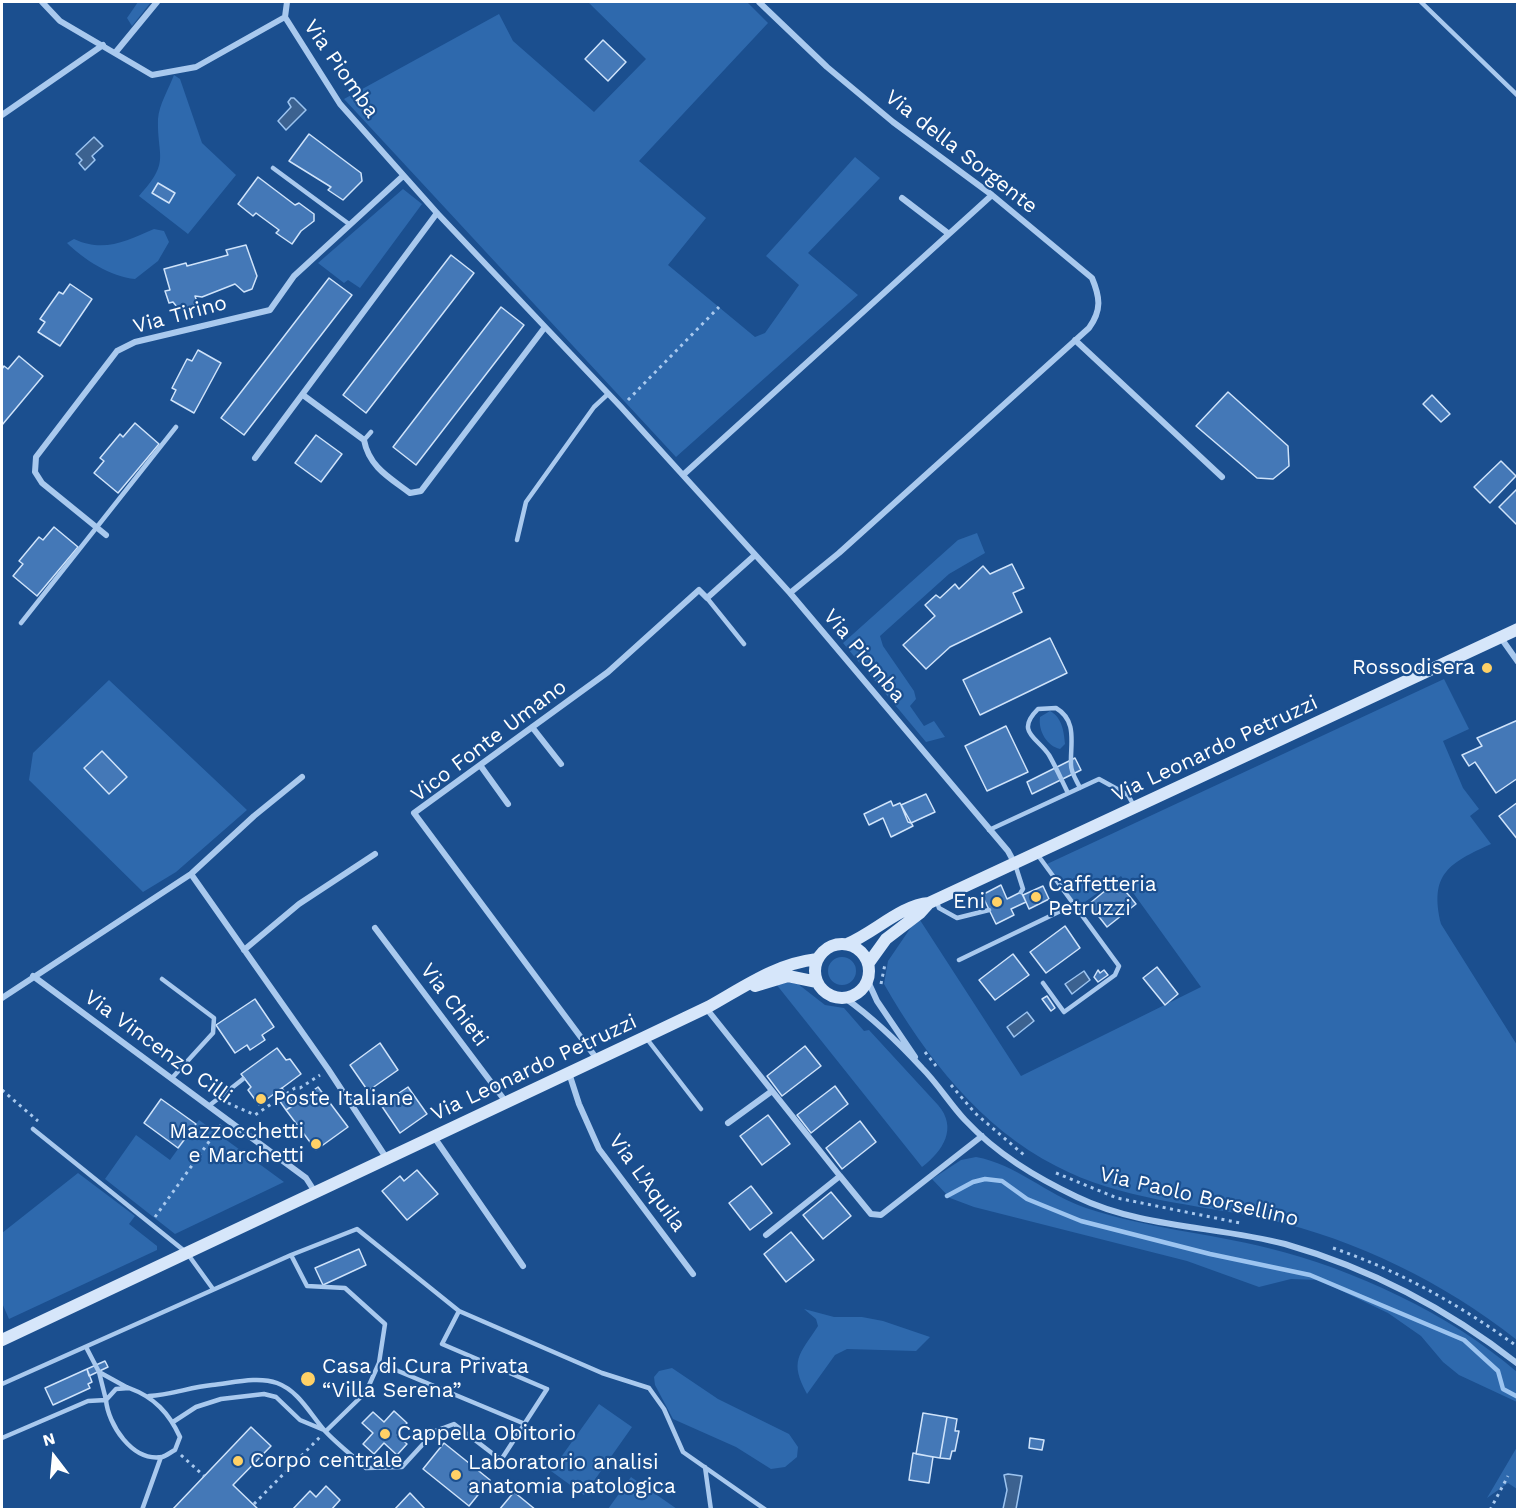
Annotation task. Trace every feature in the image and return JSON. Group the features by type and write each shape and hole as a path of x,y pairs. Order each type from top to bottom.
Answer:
{"main road":[{"name":"Via Leonardo Petruzzi","path":"847,944 870,934 915,904 932,901 1015,864 1518,629"},
{"name":"Via Leonardo Petruzzi","path":"868,964 886,939 932,901"},
{"path":"847,944 860,951 868,964 867,980 859,992 845,998 825,992 817,982 815,966 817,959 829,946 847,944"},
{"name":"Via Leonardo Petruzzi","path":"2,1340 706,1008 772,971 800,961 817,959"},
{"name":"Via Leonardo Petruzzi","path":"734,993 788,976 817,982"}],"street":[{"name":"Via Piomba","path":"42,2 60,21 152,75 196,67 285,17 340,104 437,213 621,407 790,593 990,830 1015,864"},
{"path":"115,53 157,2"},
{"path":"285,17 286,2"},
{"name":"Via della Sorgente","path":"759,2 827,67 893,122 992,195 1092,278 1099,295 1098,315 1075,340 839,553 790,593"},
{"path":"2,115 103,45"},
{"name":"Via Tirino","path":"106,535 42,483 34,465 36,457 117,351 135,342 270,310 294,276 403,176"},
{"path":"682,475 992,195"},
{"path":"902,198 949,234"},
{"path":"255,458 437,213"},
{"path":"303,395 364,440 367,453 377,470 410,493 421,491 545,327"},
{"path":"1075,340 1222,477"},
{"path":"707,598 755,555"},
{"name":"Vico Fonte Umano","path":"597,1060 414,813 608,672 699,590 707,598"},
{"path":"1500,637 1518,662"},
{"path":"532,728 561,764"},
{"path":"480,765 508,804"},
{"path":"2,998 190,874 254,816 302,777"},
{"path":"244,950 299,904 375,854"},
{"path":"190,874 328,1069 387,1159"},
{"name":"Via Chieti","path":"375,927 506,1103"},
{"name":"Via Vincenzo Cilli","path":"33,976 306,1178 315,1192"},
{"name":"Via Paolo Borsellino","path":"867,980 877,1001 922,1067 966,1121 1006,1158 1044,1181 1110,1210 1284,1245 1356,1269 1413,1296 1487,1341 1518,1364"},
{"name":"Via Paolo Borsellino","path":"845,998 867,1014 922,1067"},
{"path":"706,1008 871,1214 881,1215 982,1136"},
{"name":"Via L'Aquila","path":"568,1073 599,1149 693,1274"},
{"path":"728,1123 772,1091"},
{"path":"434,1137 523,1266"},
{"path":"766,1235 840,1176"}],"lane":[{"path":"1421,2 1518,96"},
{"path":"273,168 349,224"},
{"path":"517,540 526,502 594,407 608,394"},
{"path":"21,623 176,427"},
{"path":"364,440 371,432"},
{"path":"707,598 744,644"},
{"path":"1068,793 1049,755 1033,739 1029,731 1031,716 1038,709 1056,708 1067,718 1072,738 1070,768 1080,788"},
{"path":"990,830 1099,779 1128,795 1136,808"},
{"path":"1036,854 1119,966 1115,975 1064,1011 1043,983"},
{"path":"1015,864 1023,889 1021,892"},
{"path":"932,901 939,908 957,918 989,910"},
{"path":"959,960 1073,905"},
{"path":"162,979 214,1018 213,1033 172,1078"},
{"path":"645,1037 701,1109"},
{"path":"210,1105 243,1079"},
{"path":"33,1129 187,1253 213,1289"},
{"path":"2,1384 213,1289 357,1229 459,1311 602,1373 649,1389 664,1409 683,1452 766,1509"},
{"path":"291,1255 307,1286 345,1288 385,1324 379,1363 366,1392 326,1431"},
{"path":"149,1396 198,1386 258,1380 275,1382 288,1389 308,1408 326,1431 366,1468 402,1467 435,1431 454,1424 501,1460 547,1389 442,1344 459,1311"},
{"path":"86,1347 99,1372 107,1415 121,1437 139,1453 161,1457 175,1450 180,1437 174,1422 149,1396 99,1372"},
{"path":"379,1363 525,1424"},
{"path":"2,1438 88,1401 106,1400 116,1389 129,1388"},
{"path":"174,1422 196,1407 221,1399 264,1394 276,1397 300,1420 326,1431"},
{"path":"142,1509 161,1457"},
{"path":"705,1467 711,1509"}],"path":[{"path":"621,407 719,307"},
{"path":"882,988 885,961"},
{"path":"922,1048 942,1073"},
{"path":"218,1099 255,1115 295,1088 300,1088 318,1076"},
{"path":"950,1082 975,1113 1033,1160"},
{"path":"2,1090 39,1120 33,1129"},
{"path":"151,1223 226,1117"},
{"name":"Via Paolo Borsellino","path":"1052,1171 1117,1198 1241,1223"},
{"path":"1329,1246 1396,1273 1427,1289 1475,1317 1518,1347"},
{"path":"254,1504 326,1431"},
{"path":"175,1450 204,1476"},
{"path":"1490,1509 1508,1476"}],"shaded area":[{"path":"138,2 151,2 132,26 127,18"},
{"path":"588,2 747,2 768,23 639,161 706,218 668,265 755,337 765,333 799,285 766,256 855,157 880,178 808,253 858,295 676,457 344,99 499,14 513,41 594,112 646,59"},
{"path":"174,75 180,79 202,143 236,175 188,234 139,196 159,167 158,119 162,102"},
{"path":"294,98 306,110 286,130 278,121 291,107 288,102"},
{"path":"94,137 103,146 92,156 95,160 85,170 79,163 82,160 76,154"},
{"path":"403,189 422,204 360,288 348,280 344,283 318,263"},
{"path":"154,229 164,231 169,242 158,261 135,279 116,275 98,266 67,243 74,239 95,245 115,244"},
{"path":"977,533 985,553 949,574 880,636 883,646 914,691 916,699 910,706 924,726 934,721 945,737 926,742 870,675 876,670 870,662 863,667 843,643 958,540"},
{"path":"1444,679 1469,729 1443,741 1463,788 1479,809 1470,816 1491,844 1464,857 1446,872 1440,882 1438,893 1441,924 1517,1045 1517,1340 1460,1300 1366,1251 1266,1219 1159,1200 1106,1187 1056,1166 1003,1132 957,1088 918,1037 884,984 888,961 918,917 1021,1076 1201,987 1121,876 1078,907 1047,864"},
{"path":"109,680 247,810 176,872 143,892 29,780 33,753"},
{"path":"1050,711 1060,721 1063,730 1065,744 1060,749 1047,741 1040,727 1040,717"},
{"path":"842,957 852,961 856,971 852,981 842,985 832,981 828,971 832,961"},
{"path":"1084,971 1090,980 1072,994 1065,984"},
{"path":"781,981 798,984 825,1005 844,1008 864,1031 869,1030 938,1105 947,1122 947,1131 942,1146 930,1161 922,1167 776,984"},
{"path":"1027,1012 1034,1021 1014,1037 1007,1027"},
{"path":"199,1120 284,1182 175,1234 105,1179 136,1135 170,1160"},
{"path":"976,1157 1005,1166 1058,1196 1108,1215 1268,1248 1334,1268 1367,1281 1431,1313 1491,1351 1517,1372 1517,1402 1459,1375 1443,1362 1421,1336 1388,1313 1319,1280 1291,1279 1259,1287 1187,1261 974,1207 950,1198 932,1179 961,1160"},
{"path":"78,1173 135,1216 129,1224 157,1246 157,1250 9,1319 2,1303 2,1233"},
{"path":"804,1309 834,1317 862,1317 883,1321 930,1337 916,1351 847,1349 835,1355 807,1394 798,1374 799,1358 818,1326 816,1319"},
{"path":"672,1368 718,1399 789,1434 798,1447 797,1457 785,1467 771,1469 736,1447 673,1419 655,1385 654,1377 659,1371"},
{"path":"599,1404 632,1427 584,1495 551,1471"},
{"path":"1517,1447 1517,1489 1508,1483 1487,1498"},
{"path":"1004,1475 1022,1476 1016,1509 1003,1509 1007,1490"},
{"path":"631,1477 677,1509 608,1509"}],"building":[{"path":"603,40 626,62 608,81 585,59"},
{"path":"309,134 361,173 362,181 343,200 328,190 331,187 289,161"},
{"path":"258,177 295,205 299,203 314,214 314,221 301,231 292,244 276,233 279,230 256,213 253,216 238,204"},
{"path":"158,183 175,193 169,203 152,193"},
{"path":"246,245 257,276 252,289 244,292 235,284 202,297 195,296 197,302 188,310 177,307 173,302 169,303 165,291 170,290 164,269 186,263 187,266 228,255 226,250"},
{"path":"451,255 474,273 366,413 343,395"},
{"path":"329,278 352,295 244,435 221,418"},
{"path":"70,284 92,299 60,346 38,332 45,322 40,319 59,292 63,294"},
{"path":"501,307 524,325 416,465 393,447"},
{"path":"198,350 221,363 194,413 171,400 176,390 172,388 187,359 192,361"},
{"path":"19,356 43,376 2,425 2,369 4,366 8,369"},
{"path":"1228,392 1288,446 1289,466 1273,479 1257,478 1196,426"},
{"path":"1432,395 1450,414 1441,422 1423,404"},
{"path":"135,423 159,444 118,493 94,473 104,461 100,458 120,434 123,437"},
{"path":"316,435 342,454 321,482 295,463"},
{"path":"1501,461 1516,476 1490,503 1474,487"},
{"path":"1518,488 1518,526 1499,507"},
{"path":"54,527 78,547 37,596 13,576 23,564 19,561 39,537 43,540"},
{"path":"1012,564 1024,588 1013,593 1022,612 950,647 926,669 903,645 935,616 925,605 936,595 940,598 955,584 959,589 983,566 990,574"},
{"path":"1050,638 1067,673 980,715 963,680"},
{"path":"1518,720 1518,778 1496,793 1475,762 1469,766 1462,755 1482,746 1477,738"},
{"path":"1006,726 1028,772 987,791 965,746"},
{"path":"102,751 127,777 109,794 84,768"},
{"path":"1075,758 1081,770 1032,794 1027,782"},
{"path":"926,794 935,812 911,823 908,822 901,805"},
{"path":"891,801 893,806 900,803 913,826 891,837 883,818 869,825 864,814"},
{"path":"1518,802 1518,840 1499,816"},
{"path":"1117,881 1136,904 1107,927 1089,904"},
{"path":"1001,885 1007,899 1021,892 1026,902 1011,909 1014,915 996,924 982,895"},
{"name":"Caffetteria Petruzzi","path":"1043,886 1049,899 1029,909 1023,895"},
{"path":"1065,926 1080,948 1046,973 1030,952"},
{"path":"1013,954 1029,975 995,1000 979,980"},
{"path":"1157,967 1178,994 1165,1005 1143,978"},
{"path":"1098,970 1100,973 1104,970 1108,975 1098,982 1094,977"},
{"path":"1047,996 1055,1008 1051,1011 1042,999"},
{"path":"255,999 274,1027 262,1035 265,1040 250,1050 247,1045 235,1053 216,1025"},
{"path":"380,1043 398,1070 368,1091 350,1065"},
{"path":"805,1046 821,1066 782,1096 767,1076"},
{"path":"277,1048 286,1060 290,1059 301,1074 259,1105 248,1090 251,1087 241,1074"},
{"path":"835,1086 848,1104 811,1133 797,1115"},
{"path":"318,1087 348,1127 316,1150 286,1110"},
{"path":"408,1087 427,1114 400,1133 381,1105"},
{"path":"282,1088 294,1105 286,1110 274,1093"},
{"path":"161,1099 196,1124 178,1148 144,1123"},
{"path":"768,1115 790,1144 762,1165 740,1136"},
{"path":"860,1121 876,1142 842,1169 826,1148"},
{"path":"417,1170 438,1194 407,1220 382,1191 400,1176 404,1181"},
{"path":"751,1186 772,1213 750,1230 729,1203"},
{"path":"831,1192 851,1216 823,1239 803,1215"},
{"path":"791,1232 814,1260 786,1282 764,1254"},
{"path":"359,1249 366,1265 323,1285 315,1268"},
{"path":"105,1361 108,1367 89,1376 87,1369"},
{"path":"87,1369 92,1382 88,1384 90,1388 53,1405 45,1388"},
{"name":"Cappella Obitorio","path":"394,1411 407,1423 397,1435 407,1444 397,1455 384,1443 374,1454 363,1444 373,1433 362,1423 373,1412 384,1422"},
{"path":"923,1413 947,1417 940,1458 916,1454"},
{"path":"947,1417 957,1419 955,1431 959,1431 955,1451 952,1451 950,1459 940,1458"},
{"name":"Corpo centrale","path":"251,1427 271,1446 233,1485 259,1510 172,1510"},
{"path":"1030,1438 1044,1440 1042,1450 1029,1448"},
{"name":"Laboratorio analisi anatomia patologica","path":"444,1443 490,1480 469,1506 423,1469"},
{"path":"913,1453 933,1457 929,1483 909,1480"},
{"name":"Corpo centrale","path":"326,1486 340,1500 331,1510 292,1510 310,1491 316,1497"},
{"path":"514,1492 536,1510 499,1510"},
{"name":"Corpo centrale","path":"410,1493 426,1510 394,1510"}],"waterway":[{"path":"947,1196 973,1182 985,1179 1002,1181 1027,1199 1081,1221 1210,1254 1310,1275 1464,1340 1498,1371 1503,1389 1518,1397"}],"place":[{"name":"Rossodisera","path":"1487,668"},
{"name":"Caffetteria Petruzzi","path":"1036,897"},
{"name":"Eni","path":"997,902"},
{"name":"Poste Italiane","path":"261,1099"},
{"name":"Mazzocchetti e Marchetti","path":"316,1144"},
{"name":"Casa di Cura Privata “Villa Serena”","path":"308,1379"},
{"name":"Cappella Obitorio","path":"385,1434"},
{"name":"Corpo centrale","path":"238,1461"},
{"name":"Laboratorio analisi anatomia patologica","path":"456,1475"}]}
